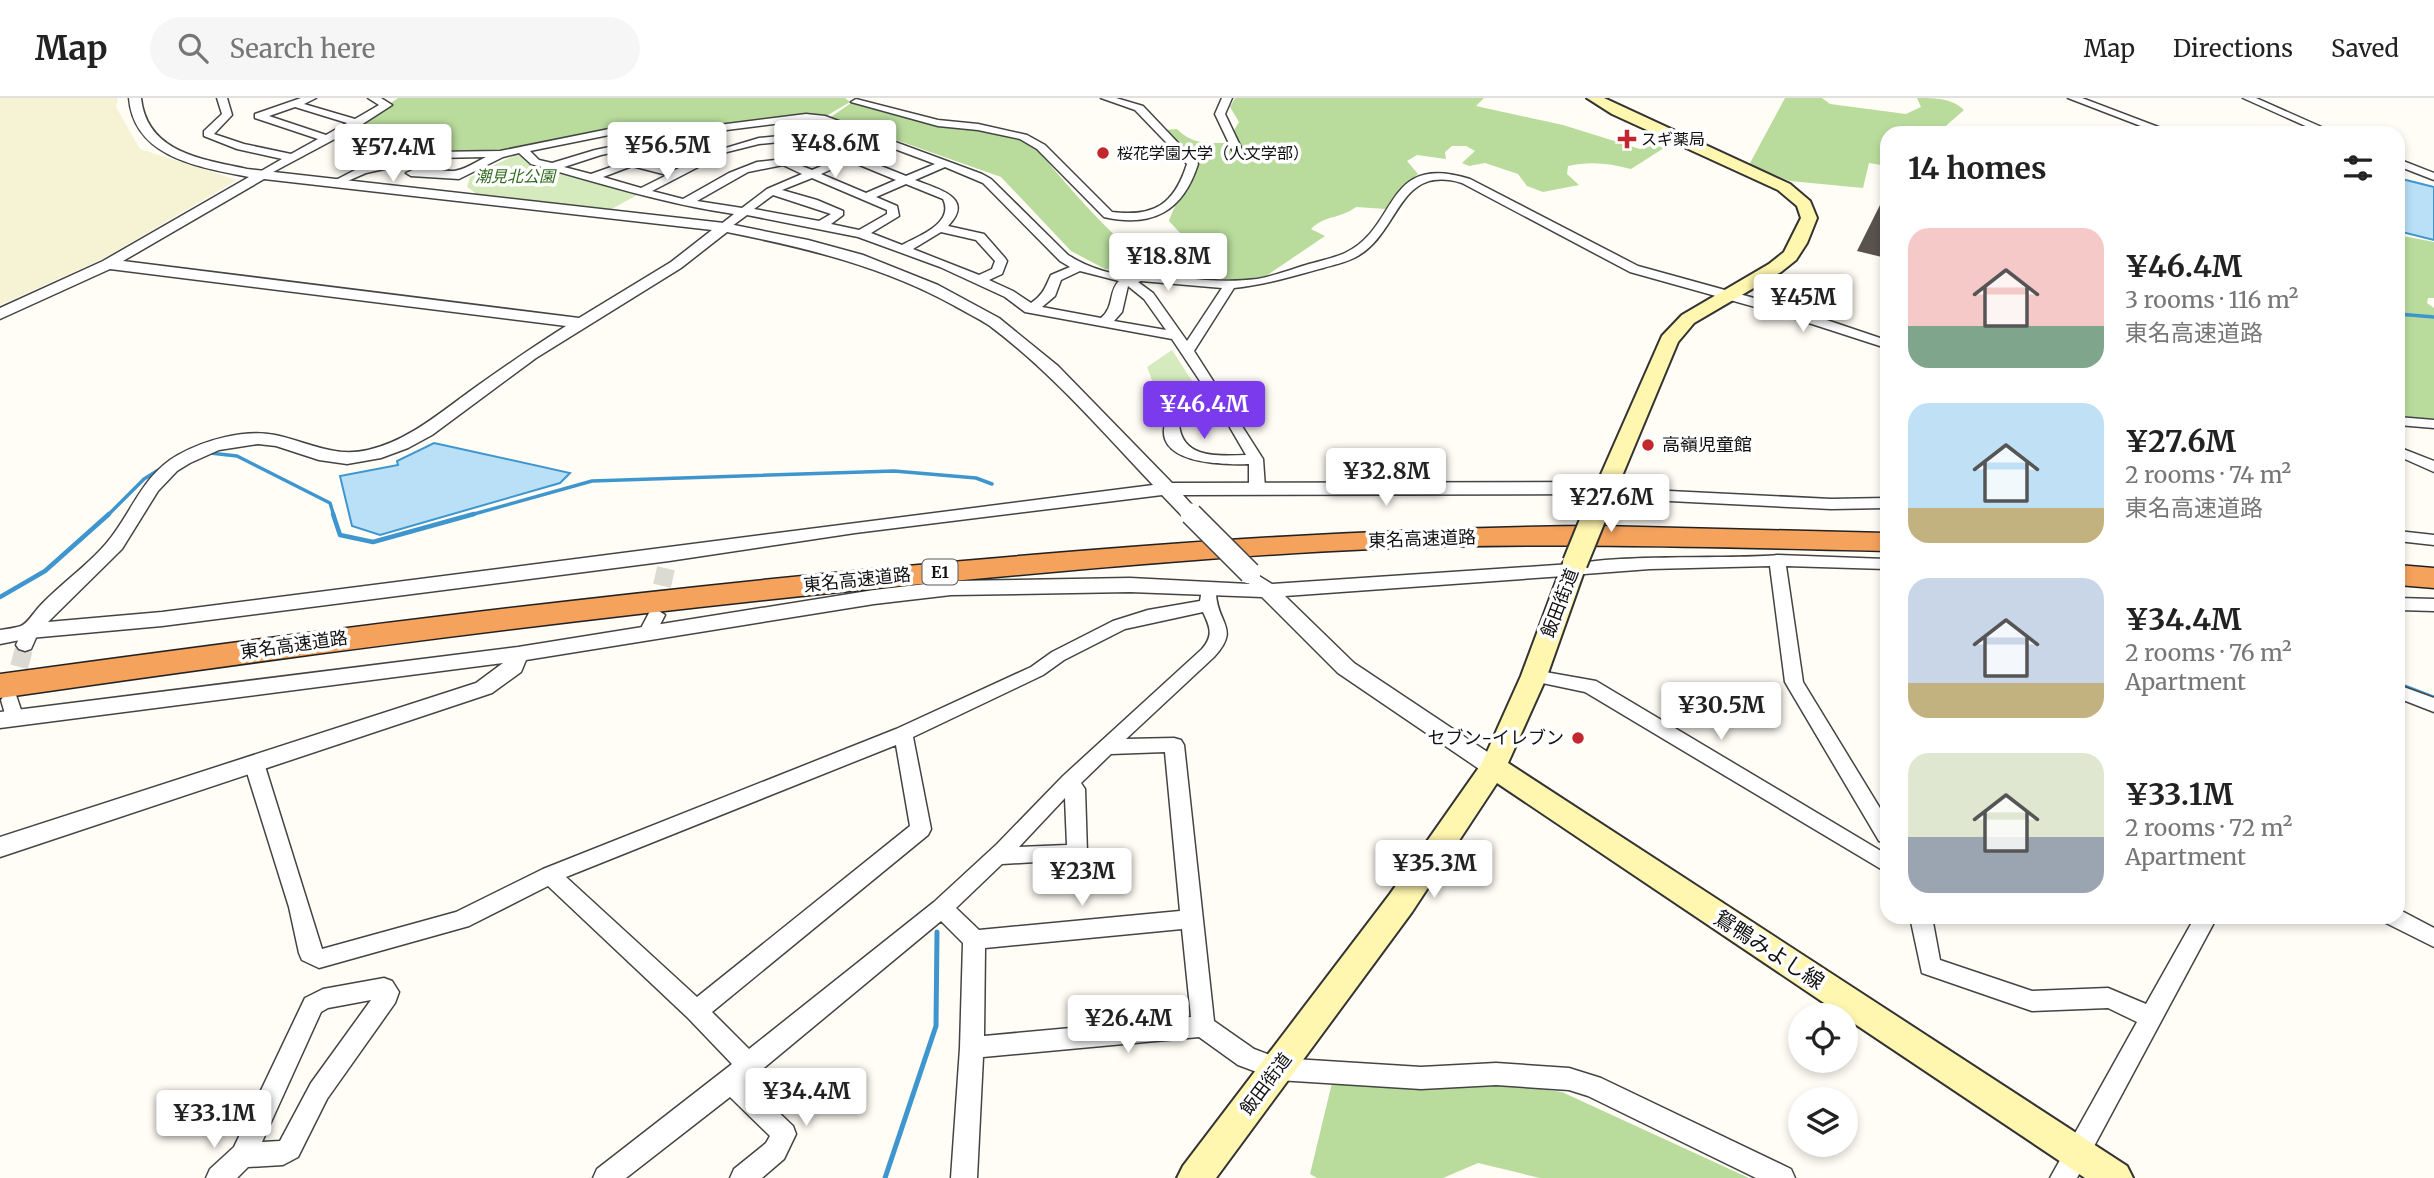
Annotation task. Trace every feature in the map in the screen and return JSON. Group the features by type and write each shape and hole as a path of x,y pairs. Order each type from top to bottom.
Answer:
{"highway":[{"name":"東名高速道路","path":"0,669 600,590 1148,538 1319,526 1516,519 1880,526"},
{"name":"東名高速道路","path":"6,706 398,632 627,604 1163,553 1322,542 1516,536 1636,535 1880,542"},
{"path":"2405,560 2434,562"},
{"path":"2405,576 2434,578"}],"main road":[{"name":"飯田街道","path":"1195,1178 1402,903 1493,767 1534,676 1573,566 1669,340 1688,319 1790,256 1807,226 1809,218 1806,207 1784,187 1594,98"},
{"name":"鴛鴨みよし線","path":"1493,767 2070,1165 2115,1178"}],"street":[{"path":"135,98 134,112 137,122 155,141 192,159 260,176 724,227 808,244 858,258 933,288 984,316 1052,369 1266,591 1346,668 1493,767"},
{"path":"222,98 227,116 208,133 209,136 242,147 293,158"},
{"path":"311,98 259,116 327,139"},
{"path":"0,314 108,264 387,105 373,98"},
{"path":"856,102 938,123 978,127 1023,137 1041,147 1108,215 1124,218 1162,212 1174,202 1189,177 1193,164 1139,108 1106,98"},
{"path":"1227,98 1220,114 1240,156"},
{"path":"2073,98 2150,126"},
{"path":"2248,98 2314,126"},
{"path":"295,104 356,123"},
{"path":"335,183 353,173 386,163 434,155 500,154 612,130 703,130 806,117 821,118 946,163 987,181 1063,258 1079,267 1128,280 1149,296 1225,407 1256,459 1257,488"},
{"path":"641,192 709,156 747,144 790,138 807,139 951,200 953,212 939,228 905,248"},
{"path":"555,166 598,152 653,141 709,156"},
{"path":"522,150 535,162 684,203 743,211 861,234 905,248 979,280 1030,309 1176,336"},
{"path":"386,163 393,167 413,170 424,168 428,170 426,172 458,176 500,154"},
{"path":"28,638 47,608 110,551 150,488 183,460 226,443 260,439 287,442 321,456 338,458 386,451 415,438 579,323 650,282 771,191 849,158"},
{"path":"684,203 733,174 758,164 784,162 886,203 894,212 888,220 861,234"},
{"path":"594,177 631,163 678,173"},
{"path":"868,196 946,163"},
{"path":"2405,165 2434,179"},
{"path":"2405,174 2434,179"},
{"path":"1105,322 1116,312 1121,285 1128,280 1139,277 1230,285 1261,282 1360,251 1374,239 1404,190 1427,177 1443,177 1466,181 1634,269 1729,294 1880,342"},
{"path":"771,191 813,202 839,213 821,225"},
{"path":"939,228 980,237 1001,261 998,271 979,280"},
{"path":"108,264 579,323"},
{"path":"1030,309 1045,301 1054,286 1055,278 1079,267"},
{"path":"1187,351 1230,285"},
{"path":"1225,407 1172,421 1171,430 1178,444 1192,456 1203,459 1256,459"},
{"path":"2405,422 2434,424"},
{"path":"2405,454 2430,464"},
{"path":"0,637 28,638 669,555 855,527 1166,489 1606,488 1629,494 1831,504 1880,503"},
{"path":"2405,537 2434,540"},
{"path":"1777,560 1794,682 1880,825"},
{"path":"254,763 300,907 310,953 319,959 461,920 550,875 903,734 1037,671 1058,656 1119,625 1208,598 1266,591 1649,562 1777,560 1880,564"},
{"path":"6,706 518,654 651,625 951,588 1130,585 1208,598"},
{"path":"606,1178 731,1082 748,1064 942,908 998,856 1070,781 1172,689 1218,642 1220,630 1208,598"},
{"path":"2405,604 2434,605"},
{"path":"0,847 484,688 513,667 518,654"},
{"path":"1534,676 1590,686 1880,860"},
{"path":"2405,694 2434,705"},
{"path":"696,1011 920,828 903,734"},
{"path":"1106,747 1174,745 1203,1026"},
{"path":"998,856 1077,853 1074,789 1070,781"},
{"path":"550,875 696,1011 748,1064"},
{"path":"942,908 974,940 972,1048 964,1178"},
{"path":"974,940 1194,919"},
{"path":"2405,923 2434,938"},
{"path":"1921,924 1930,966 2032,1001 2108,998 2124,1003 2151,1018"},
{"path":"2070,1165 2202,924"},
{"path":"219,1178 243,1155 313,1005 323,999 384,988 387,996 319,1091 295,1143 283,1153 243,1155"},
{"path":"972,1048 1203,1026 1246,1057 1278,1069 1421,1077 1496,1074 1569,1079 1593,1086 1782,1178"},
{"path":"731,1082 784,1134 775,1150 743,1178"}],"shaded area":[{"path":"0,98 118,98 116,107 140,149 237,180 101,260 0,305"}],"green space":[{"path":"398,98 845,98 850,102 828,115 796,115 736,123 609,128 519,148 487,151 396,155 373,144 334,141"},
{"path":"1235,98 1484,98 1476,106 1563,125 1640,149 1654,145 1664,148 1631,169 1600,163 1568,166 1567,174 1579,185 1543,192 1527,186 1518,174 1485,163 1469,166 1462,163 1475,151 1466,146 1452,146 1445,152 1446,159 1417,155 1407,161 1418,174 1400,189 1386,209 1356,207 1322,221 1311,229 1325,236 1263,278 1238,280 1105,269 1071,251 1001,177 831,117 851,103 914,120 999,132 1023,140 1034,146 1117,237 1141,254 1154,256 1194,248 1169,221 1198,162 1165,130 1177,129 1188,138 1199,142 1226,143 1239,122 1230,107"},
{"path":"1785,98 1822,98 1830,104 1906,114 1921,107 1917,98 1930,98 1949,101 1964,110 1946,126 1880,126 1880,165 1869,163 1863,188 1790,181 1749,165"},
{"name":"潮見北公園","path":"519,153 637,195 610,210 477,194 467,187 470,177"},
{"path":"2405,236 2434,242 2434,298 2428,298 2427,303 2434,308 2434,419 2405,417"},
{"path":"1172,350 1200,393 1157,393 1147,367"},
{"path":"1395,1068 1562,1092 1749,1178 1540,1178 1478,1163 1443,1178 1317,1178 1310,1174 1332,1083"}],"water":[{"path":"2405,180 2434,187 2434,240 2405,233"},
{"path":"434,443 570,473 560,483 380,535 352,526 340,476 398,465 397,461"}],"building":[{"path":"1880,205 1880,257 1857,251"}],"waterway":[{"path":"2405,315 2434,317"},
{"path":"210,453 237,456 330,503 334,516"},
{"path":"109,514 144,479 168,464"},
{"path":"467,516 592,481 894,471 976,478 992,484"},
{"path":"0,597 45,571 109,514"},
{"path":"333,514 340,535 373,542 474,514"},
{"path":"2405,687 2434,698"},
{"path":"885,1178 936,1026 937,932"}],"tunnel":[{"path":"656,612 669,555"},
{"path":"12,693 25,645"}],"place":[{"name":"スギ薬局","path":"1627,139"},
{"name":"桜花学園大学（人文学部）","path":"1103,153"},
{"name":"高嶺児童館","path":"1648,445"},
{"name":"セブン-イレブン","path":"1578,738"}]}
